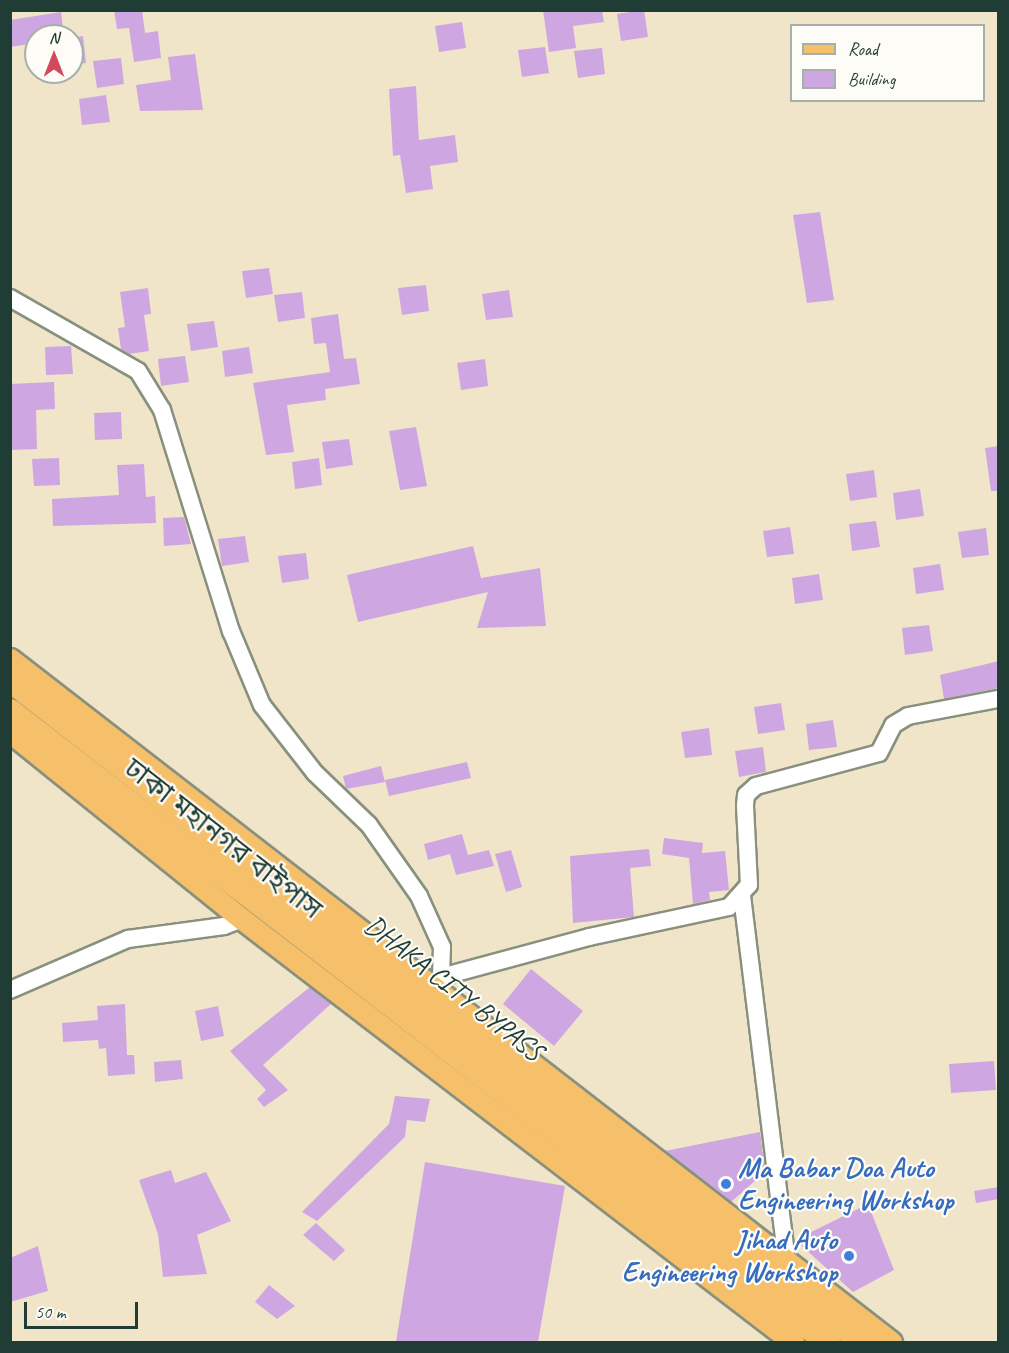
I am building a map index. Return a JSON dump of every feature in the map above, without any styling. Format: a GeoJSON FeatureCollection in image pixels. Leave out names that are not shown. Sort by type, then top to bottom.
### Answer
{"type":"FeatureCollection","features":[{"type":"Feature","properties":{"kind":"highway","name":"DHAKA CITY BYPASS"},"geometry":{"type":"LineString","coordinates":[[10,680],[862,1342]]}},
{"type":"Feature","properties":{"kind":"highway","name":"ঢাকা মহানগর বাইপাস"},"geometry":{"type":"LineString","coordinates":[[10,711],[828,1342]]}},
{"type":"Feature","properties":{"kind":"main road"},"geometry":{"type":"LineString","coordinates":[[10,659],[437,983],[787,1263],[891,1342]]}},
{"type":"Feature","properties":{"kind":"main road"},"geometry":{"type":"LineString","coordinates":[[10,732],[242,919],[793,1342]]}},
{"type":"Feature","properties":{"kind":"street"},"geometry":{"type":"LineString","coordinates":[[10,298],[138,371],[162,410],[231,631],[262,705],[315,773],[369,825],[419,896],[442,947],[437,983],[589,937],[729,907],[742,896],[748,885],[746,795],[756,786],[879,753],[893,725],[908,716],[999,699]]}},
{"type":"Feature","properties":{"kind":"street"},"geometry":{"type":"LineString","coordinates":[[742,896],[787,1263]]}},
{"type":"Feature","properties":{"kind":"street"},"geometry":{"type":"LineString","coordinates":[[10,990],[128,939],[224,927],[242,919]]}},
{"type":"Feature","properties":{"kind":"building"},"geometry":{"type":"Polygon","coordinates":[[[114,10],[142,10],[145,33],[158,31],[161,58],[134,62],[129,28],[117,29],[114,10]]]}},
{"type":"Feature","properties":{"kind":"building"},"geometry":{"type":"Polygon","coordinates":[[[543,10],[602,10],[604,22],[573,26],[576,48],[549,52],[543,10]]]}},
{"type":"Feature","properties":{"kind":"building"},"geometry":{"type":"Polygon","coordinates":[[[644,10],[648,37],[621,41],[617,14],[644,10]]]}},
{"type":"Feature","properties":{"kind":"building"},"geometry":{"type":"Polygon","coordinates":[[[61,12],[62,24],[24,24],[24,45],[10,47],[10,20],[61,12]]]}},
{"type":"Feature","properties":{"kind":"building"},"geometry":{"type":"Polygon","coordinates":[[[462,22],[466,48],[439,52],[435,26],[462,22]]]}},
{"type":"Feature","properties":{"kind":"building"},"geometry":{"type":"Polygon","coordinates":[[[545,47],[549,73],[522,77],[518,50],[545,47]]]}},
{"type":"Feature","properties":{"kind":"building"},"geometry":{"type":"Polygon","coordinates":[[[602,48],[605,74],[578,78],[574,51],[602,48]]]}},
{"type":"Feature","properties":{"kind":"building"},"geometry":{"type":"Polygon","coordinates":[[[195,54],[203,110],[140,111],[136,85],[171,80],[168,57],[195,54]]]}},
{"type":"Feature","properties":{"kind":"building"},"geometry":{"type":"Polygon","coordinates":[[[121,58],[124,84],[97,88],[93,61],[121,58]]]}},
{"type":"Feature","properties":{"kind":"building"},"geometry":{"type":"Polygon","coordinates":[[[416,86],[419,140],[455,135],[458,162],[430,166],[433,189],[406,193],[400,155],[393,156],[389,89],[416,86]]]}},
{"type":"Feature","properties":{"kind":"building"},"geometry":{"type":"Polygon","coordinates":[[[106,95],[110,122],[82,125],[79,99],[106,95]]]}},
{"type":"Feature","properties":{"kind":"building"},"geometry":{"type":"Polygon","coordinates":[[[820,212],[834,300],[807,303],[793,215],[820,212]]]}},
{"type":"Feature","properties":{"kind":"building"},"geometry":{"type":"Polygon","coordinates":[[[269,268],[273,294],[246,298],[242,271],[269,268]]]}},
{"type":"Feature","properties":{"kind":"building"},"geometry":{"type":"Polygon","coordinates":[[[426,285],[429,311],[402,315],[398,288],[426,285]]]}},
{"type":"Feature","properties":{"kind":"building"},"geometry":{"type":"Polygon","coordinates":[[[148,288],[151,314],[144,315],[149,351],[129,354],[121,349],[118,328],[125,327],[120,292],[148,288]]]}},
{"type":"Feature","properties":{"kind":"building"},"geometry":{"type":"Polygon","coordinates":[[[509,290],[513,317],[486,320],[482,294],[509,290]]]}},
{"type":"Feature","properties":{"kind":"building"},"geometry":{"type":"Polygon","coordinates":[[[302,292],[305,318],[278,322],[274,295],[302,292]]]}},
{"type":"Feature","properties":{"kind":"building"},"geometry":{"type":"Polygon","coordinates":[[[338,314],[344,359],[356,358],[360,384],[325,389],[326,400],[287,405],[294,452],[266,455],[253,383],[330,372],[326,343],[314,344],[311,318],[338,314]]]}},
{"type":"Feature","properties":{"kind":"building"},"geometry":{"type":"Polygon","coordinates":[[[214,321],[218,347],[191,351],[187,324],[214,321]]]}},
{"type":"Feature","properties":{"kind":"building"},"geometry":{"type":"Polygon","coordinates":[[[71,346],[73,374],[46,375],[45,347],[71,346]]]}},
{"type":"Feature","properties":{"kind":"building"},"geometry":{"type":"Polygon","coordinates":[[[249,347],[253,373],[225,377],[222,351],[249,347]]]}},
{"type":"Feature","properties":{"kind":"building"},"geometry":{"type":"Polygon","coordinates":[[[185,356],[189,382],[161,386],[158,359],[185,356]]]}},
{"type":"Feature","properties":{"kind":"building"},"geometry":{"type":"Polygon","coordinates":[[[485,359],[488,386],[461,390],[457,363],[485,359]]]}},
{"type":"Feature","properties":{"kind":"building"},"geometry":{"type":"Polygon","coordinates":[[[54,382],[55,409],[36,410],[37,449],[10,450],[10,384],[54,382]]]}},
{"type":"Feature","properties":{"kind":"building"},"geometry":{"type":"Polygon","coordinates":[[[121,412],[122,439],[95,440],[94,413],[121,412]]]}},
{"type":"Feature","properties":{"kind":"building"},"geometry":{"type":"Polygon","coordinates":[[[416,427],[427,486],[400,490],[389,431],[416,427]]]}},
{"type":"Feature","properties":{"kind":"building"},"geometry":{"type":"Polygon","coordinates":[[[349,439],[353,465],[326,469],[322,442],[349,439]]]}},
{"type":"Feature","properties":{"kind":"building"},"geometry":{"type":"Polygon","coordinates":[[[999,446],[999,491],[991,491],[985,448],[999,446]]]}},
{"type":"Feature","properties":{"kind":"building"},"geometry":{"type":"Polygon","coordinates":[[[59,458],[60,485],[34,486],[32,459],[59,458]]]}},
{"type":"Feature","properties":{"kind":"building"},"geometry":{"type":"Polygon","coordinates":[[[319,458],[322,485],[295,489],[292,462],[319,458]]]}},
{"type":"Feature","properties":{"kind":"building"},"geometry":{"type":"Polygon","coordinates":[[[144,464],[146,497],[155,496],[156,523],[53,526],[52,499],[119,495],[117,465],[144,464]]]}},
{"type":"Feature","properties":{"kind":"building"},"geometry":{"type":"Polygon","coordinates":[[[874,470],[877,497],[850,501],[846,474],[874,470]]]}},
{"type":"Feature","properties":{"kind":"building"},"geometry":{"type":"Polygon","coordinates":[[[920,489],[924,516],[896,520],[893,493],[920,489]]]}},
{"type":"Feature","properties":{"kind":"building"},"geometry":{"type":"Polygon","coordinates":[[[184,517],[191,544],[164,546],[163,518],[184,517]]]}},
{"type":"Feature","properties":{"kind":"building"},"geometry":{"type":"Polygon","coordinates":[[[876,521],[880,547],[852,551],[849,524],[876,521]]]}},
{"type":"Feature","properties":{"kind":"building"},"geometry":{"type":"Polygon","coordinates":[[[790,527],[794,554],[767,557],[763,531],[790,527]]]}},
{"type":"Feature","properties":{"kind":"building"},"geometry":{"type":"Polygon","coordinates":[[[986,528],[989,555],[962,558],[958,532],[986,528]]]}},
{"type":"Feature","properties":{"kind":"building"},"geometry":{"type":"Polygon","coordinates":[[[245,536],[249,562],[222,566],[218,539],[245,536]]]}},
{"type":"Feature","properties":{"kind":"building"},"geometry":{"type":"Polygon","coordinates":[[[473,546],[481,578],[540,568],[546,626],[477,628],[488,592],[358,622],[347,575],[473,546]]]}},
{"type":"Feature","properties":{"kind":"building"},"geometry":{"type":"Polygon","coordinates":[[[306,553],[309,579],[282,583],[278,556],[306,553]]]}},
{"type":"Feature","properties":{"kind":"building"},"geometry":{"type":"Polygon","coordinates":[[[940,564],[944,590],[916,594],[913,568],[940,564]]]}},
{"type":"Feature","properties":{"kind":"building"},"geometry":{"type":"Polygon","coordinates":[[[819,574],[823,600],[795,604],[792,578],[819,574]]]}},
{"type":"Feature","properties":{"kind":"building"},"geometry":{"type":"Polygon","coordinates":[[[929,625],[933,651],[905,655],[902,628],[929,625]]]}},
{"type":"Feature","properties":{"kind":"building"},"geometry":{"type":"Polygon","coordinates":[[[999,661],[999,688],[944,699],[940,675],[999,661]]]}},
{"type":"Feature","properties":{"kind":"building"},"geometry":{"type":"Polygon","coordinates":[[[781,703],[785,730],[758,734],[754,707],[781,703]]]}},
{"type":"Feature","properties":{"kind":"building"},"geometry":{"type":"Polygon","coordinates":[[[833,720],[837,747],[809,750],[806,724],[833,720]]]}},
{"type":"Feature","properties":{"kind":"building"},"geometry":{"type":"Polygon","coordinates":[[[709,728],[712,755],[685,758],[681,732],[709,728]]]}},
{"type":"Feature","properties":{"kind":"building"},"geometry":{"type":"Polygon","coordinates":[[[763,747],[766,772],[739,777],[735,751],[763,747]]]}},
{"type":"Feature","properties":{"kind":"building"},"geometry":{"type":"Polygon","coordinates":[[[467,762],[471,778],[389,796],[385,780],[467,762]]]}},
{"type":"Feature","properties":{"kind":"building"},"geometry":{"type":"Polygon","coordinates":[[[381,766],[385,782],[346,789],[343,776],[381,766]]]}},
{"type":"Feature","properties":{"kind":"building"},"geometry":{"type":"Polygon","coordinates":[[[462,834],[468,855],[489,850],[494,866],[456,875],[450,854],[428,860],[424,844],[462,834]]]}},
{"type":"Feature","properties":{"kind":"building"},"geometry":{"type":"Polygon","coordinates":[[[664,838],[703,843],[702,853],[725,851],[729,890],[709,892],[710,900],[693,904],[689,858],[662,854],[664,838]]]}},
{"type":"Feature","properties":{"kind":"building"},"geometry":{"type":"Polygon","coordinates":[[[649,849],[651,866],[630,868],[634,917],[573,923],[570,856],[649,849]]]}},
{"type":"Feature","properties":{"kind":"building"},"geometry":{"type":"Polygon","coordinates":[[[511,850],[522,887],[506,892],[495,854],[511,850]]]}},
{"type":"Feature","properties":{"kind":"building"},"geometry":{"type":"Polygon","coordinates":[[[531,969],[583,1011],[554,1046],[503,1004],[531,969]]]}},
{"type":"Feature","properties":{"kind":"building"},"geometry":{"type":"Polygon","coordinates":[[[310,987],[331,1004],[263,1065],[288,1090],[264,1107],[257,1099],[266,1090],[230,1051],[310,987]]]}},
{"type":"Feature","properties":{"kind":"building"},"geometry":{"type":"Polygon","coordinates":[[[125,1004],[127,1055],[134,1055],[135,1074],[108,1076],[106,1048],[99,1049],[98,1040],[63,1042],[62,1023],[98,1020],[97,1006],[125,1004]]]}},
{"type":"Feature","properties":{"kind":"building"},"geometry":{"type":"Polygon","coordinates":[[[218,1006],[224,1036],[201,1041],[195,1011],[218,1006]]]}},
{"type":"Feature","properties":{"kind":"building"},"geometry":{"type":"Polygon","coordinates":[[[181,1060],[183,1079],[155,1082],[154,1062],[181,1060]]]}},
{"type":"Feature","properties":{"kind":"building"},"geometry":{"type":"Polygon","coordinates":[[[994,1061],[996,1090],[951,1093],[949,1064],[994,1061]]]}},
{"type":"Feature","properties":{"kind":"building"},"geometry":{"type":"Polygon","coordinates":[[[395,1096],[430,1099],[425,1122],[407,1120],[405,1137],[317,1221],[302,1212],[389,1124],[395,1096]]]}},
{"type":"Feature","properties":{"kind":"building","name":"Ma Babar Doa Auto Engineering Workshop"},"geometry":{"type":"Polygon","coordinates":[[[760,1132],[765,1172],[731,1202],[665,1151],[760,1132]]]}},
{"type":"Feature","properties":{"kind":"building"},"geometry":{"type":"Polygon","coordinates":[[[425,1162],[565,1186],[538,1342],[396,1342],[425,1162]]]}},
{"type":"Feature","properties":{"kind":"building"},"geometry":{"type":"Polygon","coordinates":[[[171,1170],[175,1183],[206,1172],[231,1221],[197,1235],[207,1274],[163,1277],[158,1234],[139,1180],[171,1170]]]}},
{"type":"Feature","properties":{"kind":"building"},"geometry":{"type":"Polygon","coordinates":[[[999,1187],[999,1199],[976,1203],[974,1191],[999,1187]]]}},
{"type":"Feature","properties":{"kind":"building","name":"Jihad Auto Engineering Workshop"},"geometry":{"type":"Polygon","coordinates":[[[868,1204],[894,1270],[853,1292],[795,1240],[868,1204]]]}},
{"type":"Feature","properties":{"kind":"building"},"geometry":{"type":"Polygon","coordinates":[[[316,1223],[345,1250],[334,1261],[303,1235],[316,1223]]]}},
{"type":"Feature","properties":{"kind":"building"},"geometry":{"type":"Polygon","coordinates":[[[38,1246],[48,1291],[10,1302],[10,1258],[38,1246]]]}},
{"type":"Feature","properties":{"kind":"building"},"geometry":{"type":"Polygon","coordinates":[[[269,1285],[295,1306],[277,1319],[255,1302],[269,1285]]]}},
{"type":"Feature","properties":{"kind":"place","name":"Ma Babar Doa Auto Engineering Workshop"},"geometry":{"type":"Point","coordinates":[726,1184]}},
{"type":"Feature","properties":{"kind":"place","name":"Jihad Auto Engineering Workshop"},"geometry":{"type":"Point","coordinates":[849,1256]}}]}
